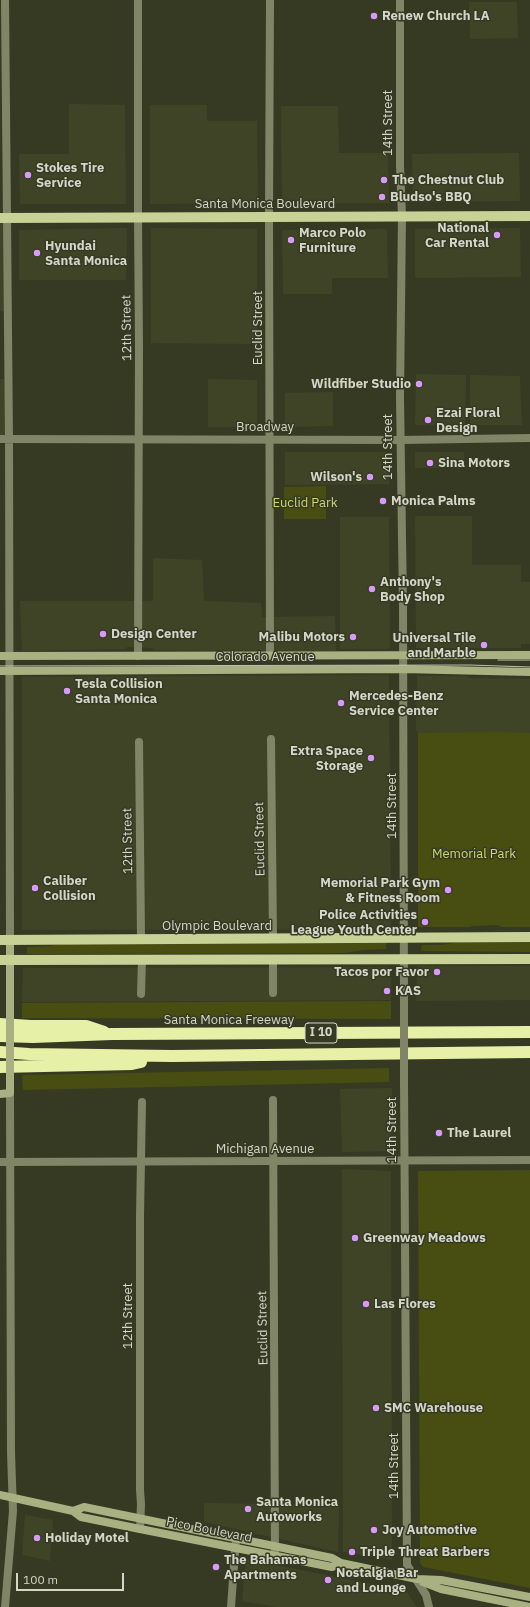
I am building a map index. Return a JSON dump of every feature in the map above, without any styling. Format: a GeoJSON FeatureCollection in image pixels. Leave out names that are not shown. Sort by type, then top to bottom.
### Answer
{"type":"FeatureCollection","features":[{"type":"Feature","properties":{"kind":"highway"},"geometry":{"type":"LineString","coordinates":[[0,1024],[31,1026],[86,1026],[112,1034]]}},
{"type":"Feature","properties":{"kind":"highway","name":"Santa Monica Freeway"},"geometry":{"type":"LineString","coordinates":[[0,1036],[33,1037],[112,1034],[530,1032]]}},
{"type":"Feature","properties":{"kind":"highway","name":"I 10"},"geometry":{"type":"LineString","coordinates":[[0,1052],[30,1054],[172,1056],[530,1052]]}},
{"type":"Feature","properties":{"kind":"highway"},"geometry":{"type":"LineString","coordinates":[[0,1067],[132,1064],[172,1056]]}},
{"type":"Feature","properties":{"kind":"main road","name":"Santa Monica Boulevard"},"geometry":{"type":"LineString","coordinates":[[3,218],[530,216]]}},
{"type":"Feature","properties":{"kind":"main road","name":"Colorado Avenue"},"geometry":{"type":"LineString","coordinates":[[0,656],[530,655]]}},
{"type":"Feature","properties":{"kind":"main road","name":"Colorado Avenue"},"geometry":{"type":"LineString","coordinates":[[0,671],[403,669],[530,672]]}},
{"type":"Feature","properties":{"kind":"main road","name":"Olympic Boulevard"},"geometry":{"type":"LineString","coordinates":[[0,940],[404,939],[530,937]]}},
{"type":"Feature","properties":{"kind":"main road"},"geometry":{"type":"LineString","coordinates":[[0,1094],[10,1094],[10,940]]}},
{"type":"Feature","properties":{"kind":"main road"},"geometry":{"type":"LineString","coordinates":[[0,960],[530,959]]}},
{"type":"Feature","properties":{"kind":"main road","name":"Pico Boulevard"},"geometry":{"type":"LineString","coordinates":[[0,1495],[73,1511],[81,1517],[140,1529],[235,1547],[332,1558],[341,1563],[416,1579],[441,1580],[528,1596]]}},
{"type":"Feature","properties":{"kind":"main road","name":"Pico Boulevard"},"geometry":{"type":"LineString","coordinates":[[73,1511],[84,1507],[236,1538],[276,1551]]}},
{"type":"Feature","properties":{"kind":"main road","name":"Pico Boulevard"},"geometry":{"type":"LineString","coordinates":[[416,1579],[441,1590],[527,1606]]}},
{"type":"Feature","properties":{"kind":"main road"},"geometry":{"type":"LineString","coordinates":[[527,1606],[528,1596]]}},
{"type":"Feature","properties":{"kind":"street"},"geometry":{"type":"LineString","coordinates":[[5,0],[3,218],[9,439],[10,940]]}},
{"type":"Feature","properties":{"kind":"street","name":"12th Street"},"geometry":{"type":"LineString","coordinates":[[138,0],[138,656]]}},
{"type":"Feature","properties":{"kind":"street","name":"Euclid Street"},"geometry":{"type":"LineString","coordinates":[[270,0],[270,656]]}},
{"type":"Feature","properties":{"kind":"street","name":"14th Street"},"geometry":{"type":"LineString","coordinates":[[400,0],[400,166],[402,216],[400,397],[403,656],[406,1542],[407,1565],[426,1594],[429,1607]]}},
{"type":"Feature","properties":{"kind":"street","name":"Broadway"},"geometry":{"type":"LineString","coordinates":[[0,440],[401,440],[530,438]]}},
{"type":"Feature","properties":{"kind":"street","name":"Euclid Street"},"geometry":{"type":"LineString","coordinates":[[271,739],[273,939]]}},
{"type":"Feature","properties":{"kind":"street","name":"12th Street"},"geometry":{"type":"LineString","coordinates":[[139,742],[141,939]]}},
{"type":"Feature","properties":{"kind":"street"},"geometry":{"type":"LineString","coordinates":[[272,993],[273,959]]}},
{"type":"Feature","properties":{"kind":"street"},"geometry":{"type":"LineString","coordinates":[[141,994],[142,960]]}},
{"type":"Feature","properties":{"kind":"street"},"geometry":{"type":"LineString","coordinates":[[4,1605],[13,1497],[10,1452],[10,1094]]}},
{"type":"Feature","properties":{"kind":"street","name":"Euclid Street"},"geometry":{"type":"LineString","coordinates":[[273,1100],[276,1551]]}},
{"type":"Feature","properties":{"kind":"street","name":"12th Street"},"geometry":{"type":"LineString","coordinates":[[140,1529],[142,1102]]}},
{"type":"Feature","properties":{"kind":"street","name":"Michigan Avenue"},"geometry":{"type":"LineString","coordinates":[[0,1162],[530,1160]]}},
{"type":"Feature","properties":{"kind":"street"},"geometry":{"type":"LineString","coordinates":[[231,1607],[236,1538]]}},
{"type":"Feature","properties":{"kind":"shaded area"},"geometry":{"type":"Polygon","coordinates":[[[469,2],[517,2],[518,38],[470,39],[469,2]]]}},
{"type":"Feature","properties":{"kind":"shaded area"},"geometry":{"type":"Polygon","coordinates":[[[69,104],[125,105],[126,204],[20,204],[19,154],[69,154],[69,104]]]}},
{"type":"Feature","properties":{"kind":"shaded area"},"geometry":{"type":"Polygon","coordinates":[[[150,105],[207,105],[207,121],[257,121],[258,203],[150,204],[150,105]]]}},
{"type":"Feature","properties":{"kind":"shaded area"},"geometry":{"type":"Polygon","coordinates":[[[281,106],[338,106],[339,153],[388,153],[389,203],[282,203],[281,106]]]}},
{"type":"Feature","properties":{"kind":"shaded area"},"geometry":{"type":"Polygon","coordinates":[[[519,153],[520,201],[413,202],[412,154],[519,153]]]}},
{"type":"Feature","properties":{"kind":"shaded area"},"geometry":{"type":"Polygon","coordinates":[[[0,218],[7,218],[7,312],[0,311],[0,218]]]}},
{"type":"Feature","properties":{"kind":"shaded area"},"geometry":{"type":"Polygon","coordinates":[[[127,228],[126,280],[19,280],[19,230],[127,228]]]}},
{"type":"Feature","properties":{"kind":"shaded area"},"geometry":{"type":"Polygon","coordinates":[[[151,228],[257,229],[257,344],[151,343],[151,228]]]}},
{"type":"Feature","properties":{"kind":"shaded area"},"geometry":{"type":"Polygon","coordinates":[[[520,228],[521,277],[415,278],[415,229],[520,228]]]}},
{"type":"Feature","properties":{"kind":"shaded area"},"geometry":{"type":"Polygon","coordinates":[[[387,229],[388,278],[332,278],[332,294],[283,294],[282,230],[387,229]]]}},
{"type":"Feature","properties":{"kind":"shaded area"},"geometry":{"type":"Polygon","coordinates":[[[416,374],[466,375],[465,426],[415,425],[416,374]]]}},
{"type":"Feature","properties":{"kind":"shaded area"},"geometry":{"type":"Polygon","coordinates":[[[470,375],[520,376],[522,425],[470,425],[470,375]]]}},
{"type":"Feature","properties":{"kind":"shaded area"},"geometry":{"type":"Polygon","coordinates":[[[0,379],[8,379],[9,439],[0,439],[0,379]]]}},
{"type":"Feature","properties":{"kind":"shaded area"},"geometry":{"type":"Polygon","coordinates":[[[208,379],[257,380],[257,427],[208,427],[208,379]]]}},
{"type":"Feature","properties":{"kind":"shaded area"},"geometry":{"type":"Polygon","coordinates":[[[333,392],[333,426],[285,427],[285,393],[333,392]]]}},
{"type":"Feature","properties":{"kind":"shaded area"},"geometry":{"type":"Polygon","coordinates":[[[285,452],[387,452],[389,484],[285,485],[285,452]]]}},
{"type":"Feature","properties":{"kind":"shaded area"},"geometry":{"type":"Polygon","coordinates":[[[415,452],[464,452],[465,468],[415,468],[415,452]]]}},
{"type":"Feature","properties":{"kind":"shaded area"},"geometry":{"type":"Polygon","coordinates":[[[415,516],[472,516],[472,565],[521,565],[521,582],[530,582],[530,644],[521,644],[521,648],[416,648],[415,516]]]}},
{"type":"Feature","properties":{"kind":"shaded area"},"geometry":{"type":"Polygon","coordinates":[[[340,517],[389,517],[390,647],[388,649],[340,649],[340,517]]]}},
{"type":"Feature","properties":{"kind":"shaded area"},"geometry":{"type":"Polygon","coordinates":[[[153,558],[202,560],[204,601],[261,603],[262,617],[335,616],[336,651],[153,650],[153,648],[127,647],[126,649],[22,651],[20,601],[153,601],[153,558]]]}},
{"type":"Feature","properties":{"kind":"shaded area"},"geometry":{"type":"Polygon","coordinates":[[[389,675],[391,929],[22,930],[22,677],[389,675]]]}},
{"type":"Feature","properties":{"kind":"shaded area"},"geometry":{"type":"Polygon","coordinates":[[[417,676],[466,676],[470,678],[530,679],[530,733],[418,733],[416,730],[417,676]]]}},
{"type":"Feature","properties":{"kind":"shaded area"},"geometry":{"type":"Polygon","coordinates":[[[417,966],[530,966],[530,1000],[416,1001],[417,966]]]}},
{"type":"Feature","properties":{"kind":"shaded area"},"geometry":{"type":"Polygon","coordinates":[[[391,967],[391,1000],[22,1002],[23,968],[391,967]]]}},
{"type":"Feature","properties":{"kind":"shaded area"},"geometry":{"type":"Polygon","coordinates":[[[392,1088],[391,1151],[342,1152],[340,1089],[392,1088]]]}},
{"type":"Feature","properties":{"kind":"shaded area"},"geometry":{"type":"Polygon","coordinates":[[[342,1169],[391,1171],[392,1560],[343,1552],[342,1169]]]}},
{"type":"Feature","properties":{"kind":"shaded area"},"geometry":{"type":"Polygon","coordinates":[[[204,1503],[339,1505],[338,1552],[204,1522],[204,1503]]]}},
{"type":"Feature","properties":{"kind":"shaded area","name":"Holiday Motel"},"geometry":{"type":"Polygon","coordinates":[[[25,1515],[53,1520],[50,1561],[22,1555],[25,1515]]]}},
{"type":"Feature","properties":{"kind":"shaded area"},"geometry":{"type":"Polygon","coordinates":[[[246,1559],[406,1591],[417,1607],[276,1607],[242,1601],[246,1559]]]}},
{"type":"Feature","properties":{"kind":"green space","name":"Euclid Park"},"geometry":{"type":"Polygon","coordinates":[[[326,486],[326,519],[284,519],[284,487],[326,486]]]}},
{"type":"Feature","properties":{"kind":"green space","name":"Memorial Park"},"geometry":{"type":"Polygon","coordinates":[[[418,733],[530,733],[530,927],[501,927],[498,925],[469,927],[418,927],[418,733]]]}},
{"type":"Feature","properties":{"kind":"green space"},"geometry":{"type":"Polygon","coordinates":[[[530,941],[530,952],[421,951],[422,945],[441,945],[460,942],[530,941]]]}},
{"type":"Feature","properties":{"kind":"green space"},"geometry":{"type":"Polygon","coordinates":[[[385,942],[386,949],[343,953],[27,953],[27,947],[51,946],[68,943],[385,942]]]}},
{"type":"Feature","properties":{"kind":"green space"},"geometry":{"type":"Polygon","coordinates":[[[391,1001],[391,1019],[22,1018],[22,1003],[391,1001]]]}},
{"type":"Feature","properties":{"kind":"green space"},"geometry":{"type":"Polygon","coordinates":[[[389,1068],[389,1082],[23,1090],[22,1075],[389,1068]]]}},
{"type":"Feature","properties":{"kind":"green space"},"geometry":{"type":"Polygon","coordinates":[[[530,1170],[530,1588],[423,1567],[420,1563],[418,1171],[530,1170]]]}},
{"type":"Feature","properties":{"kind":"tram line"},"geometry":{"type":"LineString","coordinates":[[498,660],[530,660]]}},
{"type":"Feature","properties":{"kind":"tram line"},"geometry":{"type":"LineString","coordinates":[[0,666],[469,665],[530,667]]}},
{"type":"Feature","properties":{"kind":"place","name":"Renew Church LA"},"geometry":{"type":"Point","coordinates":[374,16]}},
{"type":"Feature","properties":{"kind":"place","name":"Stokes Tire Service"},"geometry":{"type":"Point","coordinates":[28,175]}},
{"type":"Feature","properties":{"kind":"place","name":"The Chestnut Club"},"geometry":{"type":"Point","coordinates":[384,180]}},
{"type":"Feature","properties":{"kind":"place","name":"Bludso's BBQ"},"geometry":{"type":"Point","coordinates":[382,197]}},
{"type":"Feature","properties":{"kind":"place","name":"National Car Rental"},"geometry":{"type":"Point","coordinates":[497,235]}},
{"type":"Feature","properties":{"kind":"place","name":"Marco Polo Furniture"},"geometry":{"type":"Point","coordinates":[291,240]}},
{"type":"Feature","properties":{"kind":"place","name":"Hyundai Santa Monica"},"geometry":{"type":"Point","coordinates":[37,253]}},
{"type":"Feature","properties":{"kind":"place","name":"Wildfiber Studio"},"geometry":{"type":"Point","coordinates":[419,384]}},
{"type":"Feature","properties":{"kind":"place","name":"Ezai Floral Design"},"geometry":{"type":"Point","coordinates":[428,420]}},
{"type":"Feature","properties":{"kind":"place","name":"Sina Motors"},"geometry":{"type":"Point","coordinates":[430,463]}},
{"type":"Feature","properties":{"kind":"place","name":"Wilson's"},"geometry":{"type":"Point","coordinates":[370,477]}},
{"type":"Feature","properties":{"kind":"place","name":"Monica Palms"},"geometry":{"type":"Point","coordinates":[383,501]}},
{"type":"Feature","properties":{"kind":"place","name":"Anthony's Body Shop"},"geometry":{"type":"Point","coordinates":[372,589]}},
{"type":"Feature","properties":{"kind":"place","name":"Design Center"},"geometry":{"type":"Point","coordinates":[103,634]}},
{"type":"Feature","properties":{"kind":"place","name":"Malibu Motors"},"geometry":{"type":"Point","coordinates":[353,637]}},
{"type":"Feature","properties":{"kind":"place","name":"Universal Tile and Marble"},"geometry":{"type":"Point","coordinates":[484,645]}},
{"type":"Feature","properties":{"kind":"place","name":"Tesla Collision Santa Monica"},"geometry":{"type":"Point","coordinates":[67,691]}},
{"type":"Feature","properties":{"kind":"place","name":"Mercedes-Benz Service Center"},"geometry":{"type":"Point","coordinates":[341,703]}},
{"type":"Feature","properties":{"kind":"place","name":"Extra Space Storage"},"geometry":{"type":"Point","coordinates":[371,758]}},
{"type":"Feature","properties":{"kind":"place","name":"Caliber Collision"},"geometry":{"type":"Point","coordinates":[35,888]}},
{"type":"Feature","properties":{"kind":"place","name":"Memorial Park Gym & Fitness Room"},"geometry":{"type":"Point","coordinates":[448,890]}},
{"type":"Feature","properties":{"kind":"place","name":"Police Activities League Youth Center"},"geometry":{"type":"Point","coordinates":[425,922]}},
{"type":"Feature","properties":{"kind":"place","name":"Tacos por Favor"},"geometry":{"type":"Point","coordinates":[437,972]}},
{"type":"Feature","properties":{"kind":"place","name":"KAS"},"geometry":{"type":"Point","coordinates":[387,991]}},
{"type":"Feature","properties":{"kind":"place","name":"The Laurel"},"geometry":{"type":"Point","coordinates":[439,1133]}},
{"type":"Feature","properties":{"kind":"place","name":"Greenway Meadows"},"geometry":{"type":"Point","coordinates":[355,1238]}},
{"type":"Feature","properties":{"kind":"place","name":"Las Flores"},"geometry":{"type":"Point","coordinates":[366,1304]}},
{"type":"Feature","properties":{"kind":"place","name":"SMC Warehouse"},"geometry":{"type":"Point","coordinates":[376,1408]}},
{"type":"Feature","properties":{"kind":"place","name":"Santa Monica Autoworks"},"geometry":{"type":"Point","coordinates":[248,1509]}},
{"type":"Feature","properties":{"kind":"place","name":"Joy Automotive"},"geometry":{"type":"Point","coordinates":[374,1530]}},
{"type":"Feature","properties":{"kind":"place","name":"Holiday Motel"},"geometry":{"type":"Point","coordinates":[37,1538]}},
{"type":"Feature","properties":{"kind":"place","name":"Triple Threat Barbers"},"geometry":{"type":"Point","coordinates":[352,1552]}},
{"type":"Feature","properties":{"kind":"place","name":"The Bahamas Apartments"},"geometry":{"type":"Point","coordinates":[216,1567]}},
{"type":"Feature","properties":{"kind":"place","name":"Nostalgia Bar and Lounge"},"geometry":{"type":"Point","coordinates":[328,1580]}}]}
